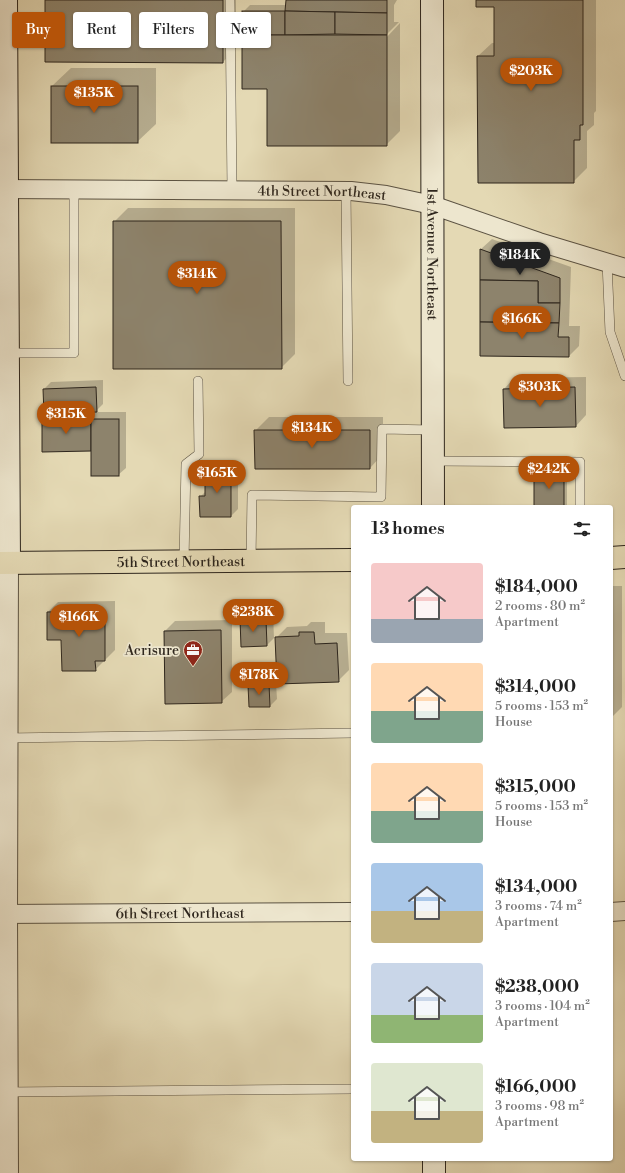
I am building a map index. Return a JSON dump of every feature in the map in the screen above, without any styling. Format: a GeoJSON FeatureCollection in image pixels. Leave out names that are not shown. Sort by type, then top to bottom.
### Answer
{"type":"FeatureCollection","features":[{"type":"Feature","properties":{"kind":"main road"},"geometry":{"type":"LineString","coordinates":[[613,558],[625,557]]}},
{"type":"Feature","properties":{"kind":"main road","name":"5th Street Northeast"},"geometry":{"type":"LineString","coordinates":[[4,563],[351,560]]}},
{"type":"Feature","properties":{"kind":"street"},"geometry":{"type":"LineString","coordinates":[[6,0],[3,189],[8,353],[4,381],[4,1092],[10,1173]]}},
{"type":"Feature","properties":{"kind":"street","name":"1st Avenue Northeast"},"geometry":{"type":"LineString","coordinates":[[432,0],[433,505]]}},
{"type":"Feature","properties":{"kind":"street","name":"4th Street Northeast"},"geometry":{"type":"LineString","coordinates":[[3,189],[346,191],[386,195],[432,205],[540,242],[625,268]]}},
{"type":"Feature","properties":{"kind":"street"},"geometry":{"type":"LineString","coordinates":[[613,912],[625,911]]}},
{"type":"Feature","properties":{"kind":"street","name":"6th Street Northeast"},"geometry":{"type":"LineString","coordinates":[[4,914],[351,912]]}},
{"type":"Feature","properties":{"kind":"street"},"geometry":{"type":"LineString","coordinates":[[434,1161],[434,1173]]}},
{"type":"Feature","properties":{"kind":"lane"},"geometry":{"type":"LineString","coordinates":[[230,0],[232,190]]}},
{"type":"Feature","properties":{"kind":"lane"},"geometry":{"type":"LineString","coordinates":[[8,353],[74,353],[74,190]]}},
{"type":"Feature","properties":{"kind":"lane"},"geometry":{"type":"LineString","coordinates":[[346,191],[348,381]]}},
{"type":"Feature","properties":{"kind":"lane"},"geometry":{"type":"LineString","coordinates":[[607,262],[610,332],[625,376]]}},
{"type":"Feature","properties":{"kind":"lane"},"geometry":{"type":"LineString","coordinates":[[184,561],[186,464],[199,454],[198,381]]}},
{"type":"Feature","properties":{"kind":"lane"},"geometry":{"type":"LineString","coordinates":[[251,561],[252,495],[381,497],[382,430],[433,430]]}},
{"type":"Feature","properties":{"kind":"lane"},"geometry":{"type":"LineString","coordinates":[[433,461],[580,462],[580,505]]}},
{"type":"Feature","properties":{"kind":"lane"},"geometry":{"type":"LineString","coordinates":[[4,738],[351,734]]}},
{"type":"Feature","properties":{"kind":"lane"},"geometry":{"type":"LineString","coordinates":[[4,1092],[351,1089]]}},
{"type":"Feature","properties":{"kind":"building"},"geometry":{"type":"Polygon","coordinates":[[[45,0],[223,0],[223,12],[216,12],[216,48],[223,48],[223,63],[45,62],[45,48],[65,48],[65,12],[45,12],[45,0]]]}},
{"type":"Feature","properties":{"kind":"building"},"geometry":{"type":"Polygon","coordinates":[[[286,0],[387,0],[387,13],[285,11],[286,0]]]}},
{"type":"Feature","properties":{"kind":"building"},"geometry":{"type":"Polygon","coordinates":[[[476,0],[583,0],[583,125],[580,125],[580,140],[574,140],[574,183],[478,183],[477,56],[494,56],[494,7],[476,7],[476,0]]]}},
{"type":"Feature","properties":{"kind":"building"},"geometry":{"type":"Polygon","coordinates":[[[285,11],[285,35],[271,35],[271,12],[242,12],[285,11]]]}},
{"type":"Feature","properties":{"kind":"building"},"geometry":{"type":"Polygon","coordinates":[[[285,11],[335,12],[335,34],[285,35],[285,11]]]}},
{"type":"Feature","properties":{"kind":"building"},"geometry":{"type":"Polygon","coordinates":[[[335,12],[387,13],[387,35],[335,34],[335,12]]]}},
{"type":"Feature","properties":{"kind":"building"},"geometry":{"type":"Polygon","coordinates":[[[271,35],[387,35],[387,146],[267,146],[267,89],[242,89],[242,48],[271,48],[271,35]]]}},
{"type":"Feature","properties":{"kind":"building"},"geometry":{"type":"Polygon","coordinates":[[[51,86],[138,86],[138,143],[51,143],[51,86]]]}},
{"type":"Feature","properties":{"kind":"building"},"geometry":{"type":"Polygon","coordinates":[[[113,221],[281,221],[282,369],[113,369],[113,221]]]}},
{"type":"Feature","properties":{"kind":"building"},"geometry":{"type":"Polygon","coordinates":[[[480,249],[560,278],[560,303],[538,303],[538,281],[480,280],[480,249]]]}},
{"type":"Feature","properties":{"kind":"building"},"geometry":{"type":"Polygon","coordinates":[[[480,280],[538,281],[538,303],[560,303],[559,323],[480,322],[480,280]]]}},
{"type":"Feature","properties":{"kind":"building"},"geometry":{"type":"Polygon","coordinates":[[[480,322],[559,323],[558,337],[569,337],[569,357],[480,356],[480,322]]]}},
{"type":"Feature","properties":{"kind":"building"},"geometry":{"type":"Polygon","coordinates":[[[96,387],[97,412],[44,414],[43,389],[96,387]]]}},
{"type":"Feature","properties":{"kind":"building"},"geometry":{"type":"Polygon","coordinates":[[[575,387],[576,427],[504,428],[503,389],[575,387]]]}},
{"type":"Feature","properties":{"kind":"building"},"geometry":{"type":"Polygon","coordinates":[[[42,419],[91,419],[91,451],[42,452],[42,419]]]}},
{"type":"Feature","properties":{"kind":"building"},"geometry":{"type":"Polygon","coordinates":[[[91,419],[119,419],[119,476],[91,476],[91,419]]]}},
{"type":"Feature","properties":{"kind":"building"},"geometry":{"type":"Polygon","coordinates":[[[254,430],[370,430],[370,469],[255,469],[254,430]]]}},
{"type":"Feature","properties":{"kind":"building"},"geometry":{"type":"Polygon","coordinates":[[[205,468],[231,468],[231,517],[200,517],[199,496],[205,496],[205,468]]]}},
{"type":"Feature","properties":{"kind":"building"},"geometry":{"type":"Polygon","coordinates":[[[534,472],[564,472],[564,505],[534,505],[534,472]]]}},
{"type":"Feature","properties":{"kind":"building"},"geometry":{"type":"Polygon","coordinates":[[[105,611],[105,661],[95,661],[96,671],[62,671],[61,640],[47,640],[47,612],[105,611]]]}},
{"type":"Feature","properties":{"kind":"building"},"geometry":{"type":"Polygon","coordinates":[[[256,618],[256,621],[266,620],[267,646],[241,647],[240,619],[256,618]]]}},
{"type":"Feature","properties":{"kind":"building","name":"Acrisure"},"geometry":{"type":"Polygon","coordinates":[[[221,630],[222,703],[165,704],[164,631],[221,630]]]}},
{"type":"Feature","properties":{"kind":"building"},"geometry":{"type":"Polygon","coordinates":[[[299,632],[314,632],[315,644],[337,643],[339,682],[277,684],[275,637],[299,636],[299,632]]]}},
{"type":"Feature","properties":{"kind":"building"},"geometry":{"type":"Polygon","coordinates":[[[269,684],[270,707],[249,707],[248,685],[269,684]]]}},
{"type":"Feature","properties":{"kind":"place","name":"Acrisure"},"geometry":{"type":"Point","coordinates":[193,667]}}]}
